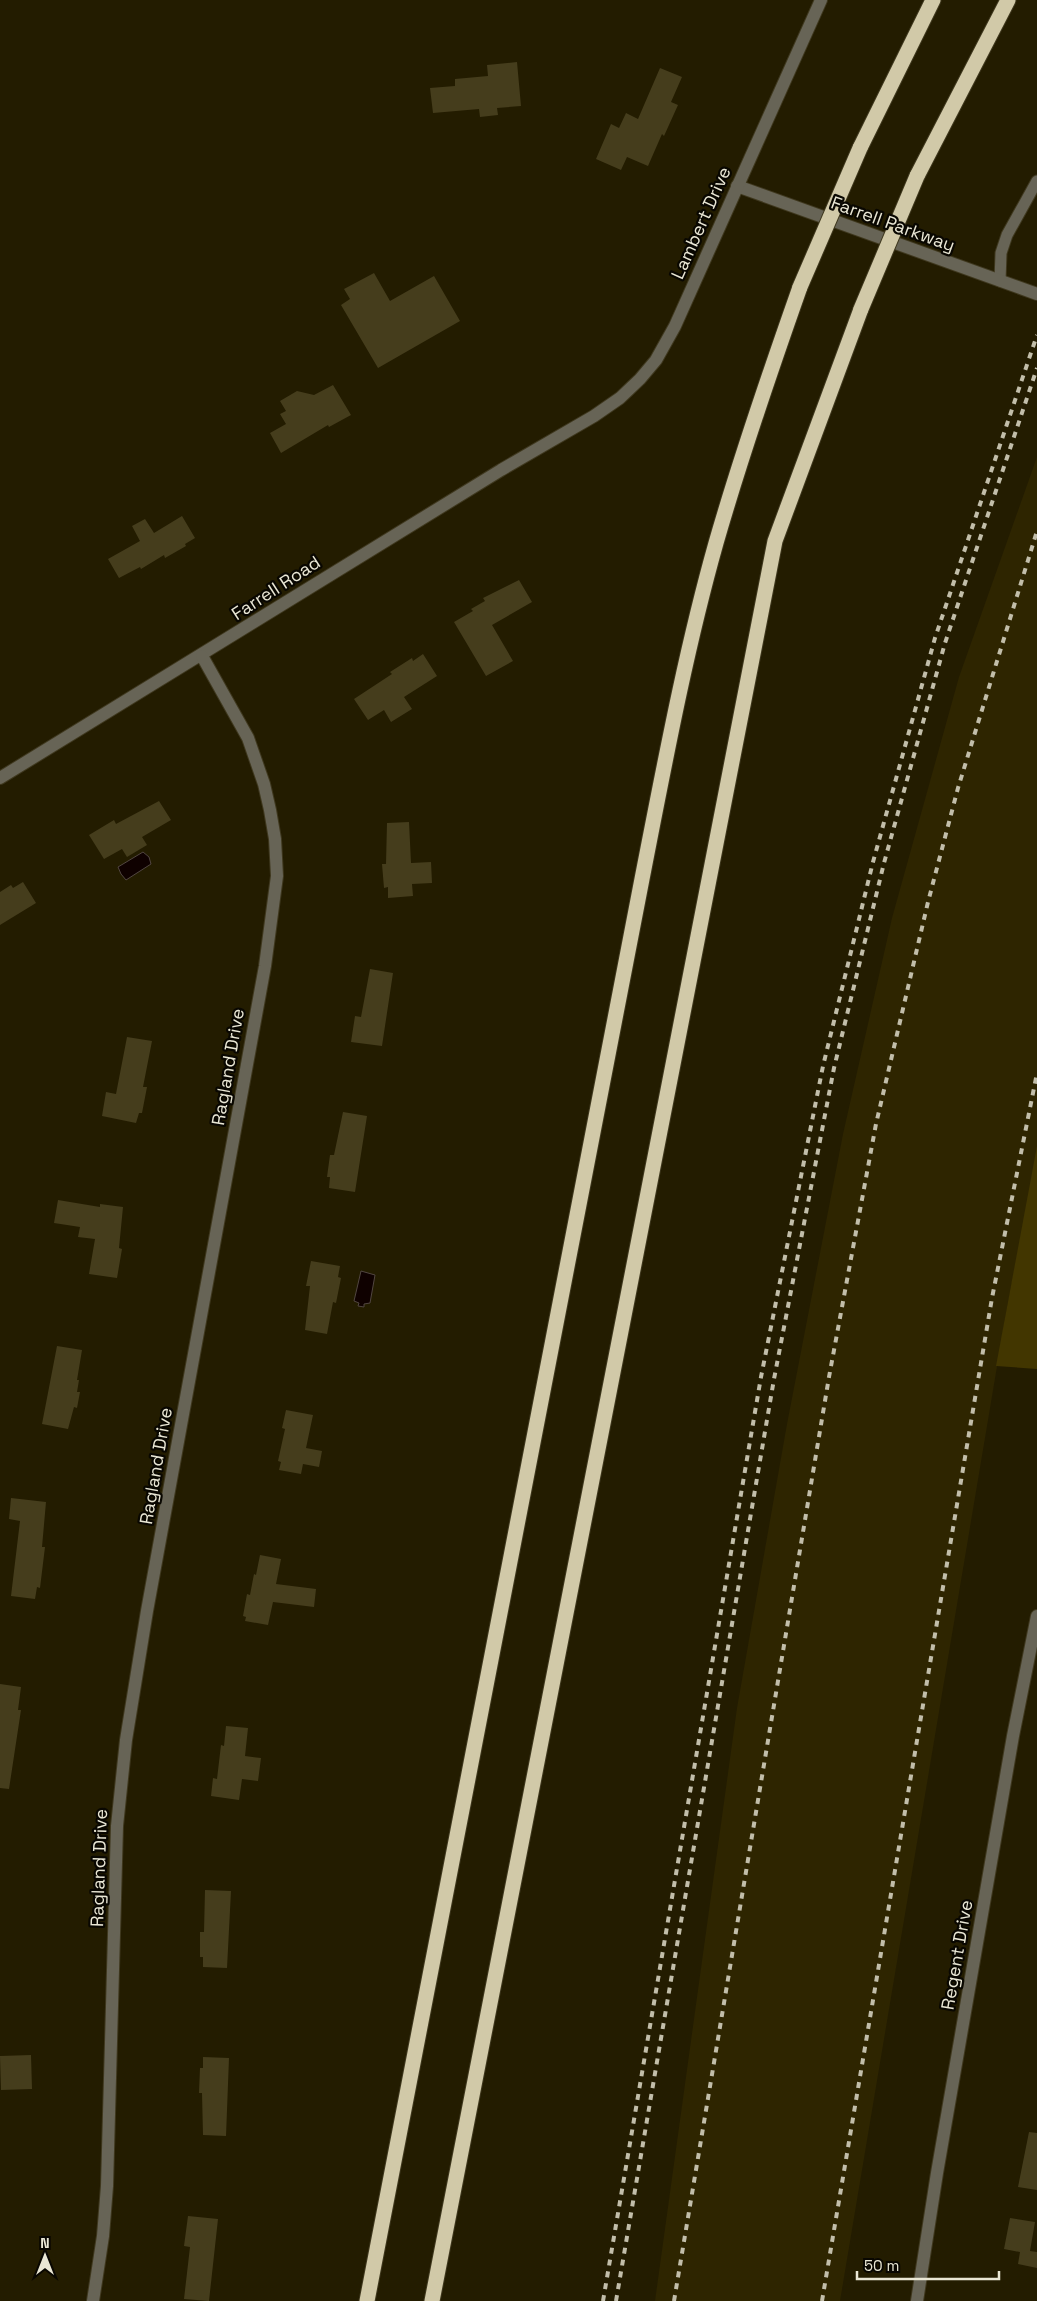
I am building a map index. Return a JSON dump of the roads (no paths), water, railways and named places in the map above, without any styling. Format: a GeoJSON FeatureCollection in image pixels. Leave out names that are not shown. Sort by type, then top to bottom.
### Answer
{"type":"FeatureCollection","features":[{"type":"Feature","properties":{"kind":"highway"},"geometry":{"type":"LineString","coordinates":[[367,2301],[681,687],[698,610],[735,478],[800,287],[860,148],[933,0]]}},
{"type":"Feature","properties":{"kind":"highway"},"geometry":{"type":"LineString","coordinates":[[432,2301],[775,541],[861,309],[918,176],[1008,0]]}},
{"type":"Feature","properties":{"kind":"street","name":"Lambert Drive"},"geometry":{"type":"LineString","coordinates":[[572,429],[620,398],[656,360],[675,326],[821,0]]}},
{"type":"Feature","properties":{"kind":"street","name":"Farrell Parkway"},"geometry":{"type":"LineString","coordinates":[[737,186],[1037,294]]}},
{"type":"Feature","properties":{"kind":"street","name":"Farrell Road"},"geometry":{"type":"LineString","coordinates":[[0,778],[202,656],[424,517],[572,429]]}},
{"type":"Feature","properties":{"kind":"street","name":"Ragland Drive"},"geometry":{"type":"LineString","coordinates":[[93,2301],[103,2236],[107,2186],[116,1862],[121,1777],[147,1611],[265,966],[276,895],[275,839],[264,784],[240,720],[202,656]]}},
{"type":"Feature","properties":{"kind":"street","name":"Regent Drive"},"geometry":{"type":"LineString","coordinates":[[917,2301],[937,2173],[1012,1746],[1037,1616]]}},
{"type":"Feature","properties":{"kind":"lane"},"geometry":{"type":"LineString","coordinates":[[1000,281],[1001,253],[1007,235],[1037,181]]}},
{"type":"Feature","properties":{"kind":"railway"},"geometry":{"type":"LineString","coordinates":[[603,2301],[761,1377],[823,1066],[873,862],[935,638],[1037,335]]}},
{"type":"Feature","properties":{"kind":"railway"},"geometry":{"type":"LineString","coordinates":[[616,2301],[774,1379],[834,1068],[884,863],[945,643],[1037,368]]}},
{"type":"Feature","properties":{"kind":"railway"},"geometry":{"type":"LineString","coordinates":[[674,2301],[829,1377],[876,1124],[928,902],[958,788],[1037,531]]}},
{"type":"Feature","properties":{"kind":"railway"},"geometry":{"type":"LineString","coordinates":[[822,2301],[992,1298],[1037,1073]]}}]}
